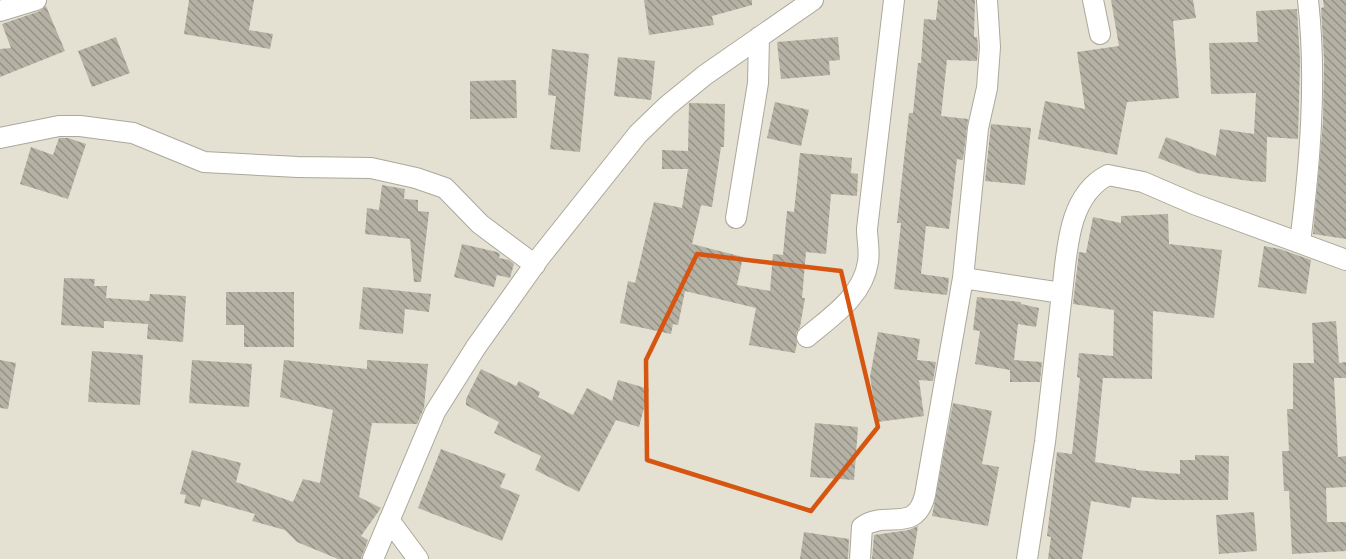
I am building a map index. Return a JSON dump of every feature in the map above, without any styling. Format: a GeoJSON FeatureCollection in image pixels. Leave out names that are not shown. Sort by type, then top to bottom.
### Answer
{"type":"FeatureCollection","features":[{"type":"Feature","properties":{"kind":"street"},"geometry":{"type":"LineString","coordinates":[[0,11],[36,0]]}},
{"type":"Feature","properties":{"kind":"street"},"geometry":{"type":"LineString","coordinates":[[373,559],[435,412],[476,347],[535,265],[638,134],[667,106],[705,75],[813,0]]}},
{"type":"Feature","properties":{"kind":"street"},"geometry":{"type":"LineString","coordinates":[[807,337],[854,296],[864,280],[868,260],[868,218],[894,0]]}},
{"type":"Feature","properties":{"kind":"street"},"geometry":{"type":"LineString","coordinates":[[860,559],[862,527],[877,519],[912,517],[922,505],[963,278],[978,128],[987,88],[990,47],[987,0]]}},
{"type":"Feature","properties":{"kind":"street"},"geometry":{"type":"LineString","coordinates":[[1093,0],[1100,34]]}},
{"type":"Feature","properties":{"kind":"street"},"geometry":{"type":"LineString","coordinates":[[1300,243],[1306,194],[1312,93],[1308,0]]}},
{"type":"Feature","properties":{"kind":"street"},"geometry":{"type":"LineString","coordinates":[[736,218],[758,83],[759,37]]}},
{"type":"Feature","properties":{"kind":"street"},"geometry":{"type":"LineString","coordinates":[[0,138],[59,126],[80,126],[134,133],[204,162],[371,168],[416,178],[444,188],[480,224],[535,265]]}},
{"type":"Feature","properties":{"kind":"street"},"geometry":{"type":"LineString","coordinates":[[1027,559],[1045,442],[1069,237],[1079,207],[1094,183],[1108,175],[1143,182],[1194,204],[1346,261]]}},
{"type":"Feature","properties":{"kind":"street"},"geometry":{"type":"LineString","coordinates":[[963,278],[1062,293]]}},
{"type":"Feature","properties":{"kind":"street"},"geometry":{"type":"LineString","coordinates":[[389,520],[418,559]]}},
{"type":"Feature","properties":{"kind":"highlighted area"},"geometry":{"type":"Polygon","coordinates":[[[697,254],[841,271],[878,427],[811,511],[647,460],[646,360],[697,254]]]}},
{"type":"Feature","properties":{"kind":"building"},"geometry":{"type":"Polygon","coordinates":[[[189,0],[254,0],[249,30],[273,34],[270,49],[184,34],[189,0]]]}},
{"type":"Feature","properties":{"kind":"building"},"geometry":{"type":"Polygon","coordinates":[[[644,0],[752,0],[752,5],[712,16],[714,25],[649,35],[644,0]]]}},
{"type":"Feature","properties":{"kind":"building"},"geometry":{"type":"Polygon","coordinates":[[[938,0],[975,0],[974,37],[977,37],[978,47],[977,61],[947,60],[941,116],[968,119],[963,160],[957,159],[949,229],[926,226],[921,274],[949,278],[947,295],[894,289],[901,223],[897,223],[909,113],[913,113],[918,63],[921,63],[924,19],[936,20],[938,0]]]}},
{"type":"Feature","properties":{"kind":"building"},"geometry":{"type":"Polygon","coordinates":[[[1111,0],[1193,0],[1196,18],[1173,21],[1179,98],[1127,102],[1117,155],[1038,139],[1045,101],[1085,109],[1077,52],[1119,46],[1111,0]]]}},
{"type":"Feature","properties":{"kind":"building"},"geometry":{"type":"Polygon","coordinates":[[[1323,0],[1346,0],[1346,239],[1313,234],[1323,122],[1324,60],[1321,8],[1324,7],[1323,0]]]}},
{"type":"Feature","properties":{"kind":"building"},"geometry":{"type":"Polygon","coordinates":[[[46,6],[65,51],[0,77],[0,49],[11,48],[2,24],[40,11],[46,6]]]}},
{"type":"Feature","properties":{"kind":"building"},"geometry":{"type":"Polygon","coordinates":[[[1297,9],[1300,61],[1298,139],[1267,137],[1266,182],[1197,173],[1158,158],[1166,137],[1216,156],[1220,129],[1254,134],[1256,93],[1211,94],[1209,43],[1258,42],[1256,11],[1297,9]]]}},
{"type":"Feature","properties":{"kind":"building"},"geometry":{"type":"Polygon","coordinates":[[[116,37],[130,73],[92,87],[78,51],[116,37]]]}},
{"type":"Feature","properties":{"kind":"building"},"geometry":{"type":"Polygon","coordinates":[[[838,37],[840,60],[829,61],[830,75],[781,79],[777,42],[838,37]]]}},
{"type":"Feature","properties":{"kind":"building"},"geometry":{"type":"Polygon","coordinates":[[[552,49],[589,54],[580,152],[550,149],[556,96],[548,95],[552,49]]]}},
{"type":"Feature","properties":{"kind":"building"},"geometry":{"type":"Polygon","coordinates":[[[618,57],[655,61],[651,100],[614,96],[618,57]]]}},
{"type":"Feature","properties":{"kind":"building"},"geometry":{"type":"Polygon","coordinates":[[[516,80],[517,118],[470,119],[470,81],[516,80]]]}},
{"type":"Feature","properties":{"kind":"building"},"geometry":{"type":"Polygon","coordinates":[[[775,102],[809,110],[801,146],[767,138],[775,102]]]}},
{"type":"Feature","properties":{"kind":"building"},"geometry":{"type":"Polygon","coordinates":[[[689,103],[725,104],[724,147],[721,147],[712,207],[701,205],[692,244],[743,257],[737,285],[770,291],[773,254],[783,255],[787,211],[794,212],[800,153],[852,158],[851,173],[858,174],[857,196],[831,194],[826,254],[806,252],[802,298],[805,298],[800,327],[796,333],[795,353],[749,345],[756,308],[685,291],[678,325],[673,324],[671,334],[620,323],[628,281],[635,283],[654,202],[682,208],[688,169],[662,169],[662,150],[688,151],[689,103]]]}},
{"type":"Feature","properties":{"kind":"building"},"geometry":{"type":"Polygon","coordinates":[[[991,124],[1031,128],[1025,185],[985,181],[991,124]]]}},
{"type":"Feature","properties":{"kind":"building"},"geometry":{"type":"Polygon","coordinates":[[[59,138],[68,138],[86,144],[68,199],[20,184],[31,147],[53,155],[59,138]]]}},
{"type":"Feature","properties":{"kind":"building"},"geometry":{"type":"Polygon","coordinates":[[[382,185],[405,189],[404,199],[418,200],[418,211],[429,212],[421,282],[414,282],[410,239],[365,234],[367,208],[379,210],[382,185]]]}},
{"type":"Feature","properties":{"kind":"building"},"geometry":{"type":"Polygon","coordinates":[[[1168,214],[1169,244],[1222,250],[1214,318],[1153,311],[1152,379],[1103,378],[1095,462],[1136,470],[1180,474],[1180,460],[1195,460],[1195,455],[1229,456],[1228,500],[1162,500],[1132,497],[1130,508],[1091,501],[1082,559],[1048,559],[1051,537],[1047,536],[1057,452],[1072,454],[1080,378],[1077,377],[1079,353],[1113,356],[1114,310],[1073,304],[1079,252],[1086,253],[1093,217],[1121,223],[1121,216],[1168,214]]]}},
{"type":"Feature","properties":{"kind":"building"},"geometry":{"type":"Polygon","coordinates":[[[462,244],[497,252],[500,254],[499,258],[509,260],[514,264],[510,278],[497,275],[494,287],[454,277],[462,244]]]}},
{"type":"Feature","properties":{"kind":"building"},"geometry":{"type":"Polygon","coordinates":[[[1264,246],[1311,260],[1306,294],[1258,287],[1264,246]]]}},
{"type":"Feature","properties":{"kind":"building"},"geometry":{"type":"Polygon","coordinates":[[[64,278],[95,279],[94,286],[107,286],[106,298],[149,301],[150,294],[186,296],[183,342],[147,339],[148,324],[104,321],[104,328],[61,325],[64,278]]]}},
{"type":"Feature","properties":{"kind":"building"},"geometry":{"type":"Polygon","coordinates":[[[363,287],[431,294],[429,312],[405,309],[403,334],[359,329],[363,287]]]}},
{"type":"Feature","properties":{"kind":"building"},"geometry":{"type":"Polygon","coordinates":[[[226,292],[294,292],[294,347],[244,347],[244,325],[226,325],[226,292]]]}},
{"type":"Feature","properties":{"kind":"building"},"geometry":{"type":"Polygon","coordinates":[[[977,297],[1021,302],[1021,304],[1039,308],[1036,327],[1018,324],[1014,360],[1042,362],[1040,382],[1010,382],[1010,370],[975,364],[980,331],[973,330],[977,297]]]}},
{"type":"Feature","properties":{"kind":"building"},"geometry":{"type":"Polygon","coordinates":[[[1336,321],[1339,363],[1346,362],[1346,378],[1334,378],[1338,457],[1346,456],[1346,487],[1326,488],[1327,522],[1346,522],[1346,551],[1292,554],[1289,491],[1284,491],[1282,451],[1289,451],[1287,409],[1293,409],[1293,363],[1314,363],[1312,323],[1336,321]]]}},
{"type":"Feature","properties":{"kind":"building"},"geometry":{"type":"Polygon","coordinates":[[[878,332],[920,339],[917,360],[936,362],[933,381],[919,380],[924,416],[877,422],[870,377],[878,332]]]}},
{"type":"Feature","properties":{"kind":"building"},"geometry":{"type":"Polygon","coordinates":[[[92,351],[143,355],[140,405],[88,402],[92,351]]]}},
{"type":"Feature","properties":{"kind":"building"},"geometry":{"type":"Polygon","coordinates":[[[0,360],[16,363],[8,409],[0,408],[0,360]]]}},
{"type":"Feature","properties":{"kind":"building"},"geometry":{"type":"Polygon","coordinates":[[[192,360],[252,364],[249,407],[189,403],[192,360]]]}},
{"type":"Feature","properties":{"kind":"building"},"geometry":{"type":"Polygon","coordinates":[[[284,360],[367,369],[367,360],[428,364],[424,408],[417,424],[372,423],[359,497],[381,508],[361,536],[368,540],[361,559],[338,559],[297,542],[285,530],[252,521],[255,514],[202,499],[200,507],[184,503],[186,495],[180,494],[192,450],[241,463],[236,482],[293,502],[303,479],[320,483],[333,410],[280,397],[284,360]]]}},
{"type":"Feature","properties":{"kind":"building"},"geometry":{"type":"Polygon","coordinates":[[[481,369],[516,386],[519,381],[540,392],[538,397],[573,415],[587,388],[612,401],[618,380],[649,389],[639,427],[616,420],[579,492],[535,470],[541,456],[494,433],[499,422],[466,405],[466,399],[481,369]]]}},
{"type":"Feature","properties":{"kind":"building"},"geometry":{"type":"Polygon","coordinates":[[[953,403],[992,411],[982,464],[999,467],[988,526],[932,516],[953,403]]]}},
{"type":"Feature","properties":{"kind":"building"},"geometry":{"type":"Polygon","coordinates":[[[815,423],[858,427],[854,480],[810,477],[815,423]]]}},
{"type":"Feature","properties":{"kind":"building"},"geometry":{"type":"Polygon","coordinates":[[[441,449],[506,474],[500,487],[520,495],[502,541],[418,508],[441,449]]]}},
{"type":"Feature","properties":{"kind":"building"},"geometry":{"type":"Polygon","coordinates":[[[1254,512],[1257,551],[1219,554],[1216,515],[1254,512]]]}},
{"type":"Feature","properties":{"kind":"building"},"geometry":{"type":"Polygon","coordinates":[[[918,526],[913,559],[872,559],[874,535],[909,530],[918,526]]]}},
{"type":"Feature","properties":{"kind":"building"},"geometry":{"type":"Polygon","coordinates":[[[804,532],[849,539],[848,559],[800,559],[804,532]]]}}]}
